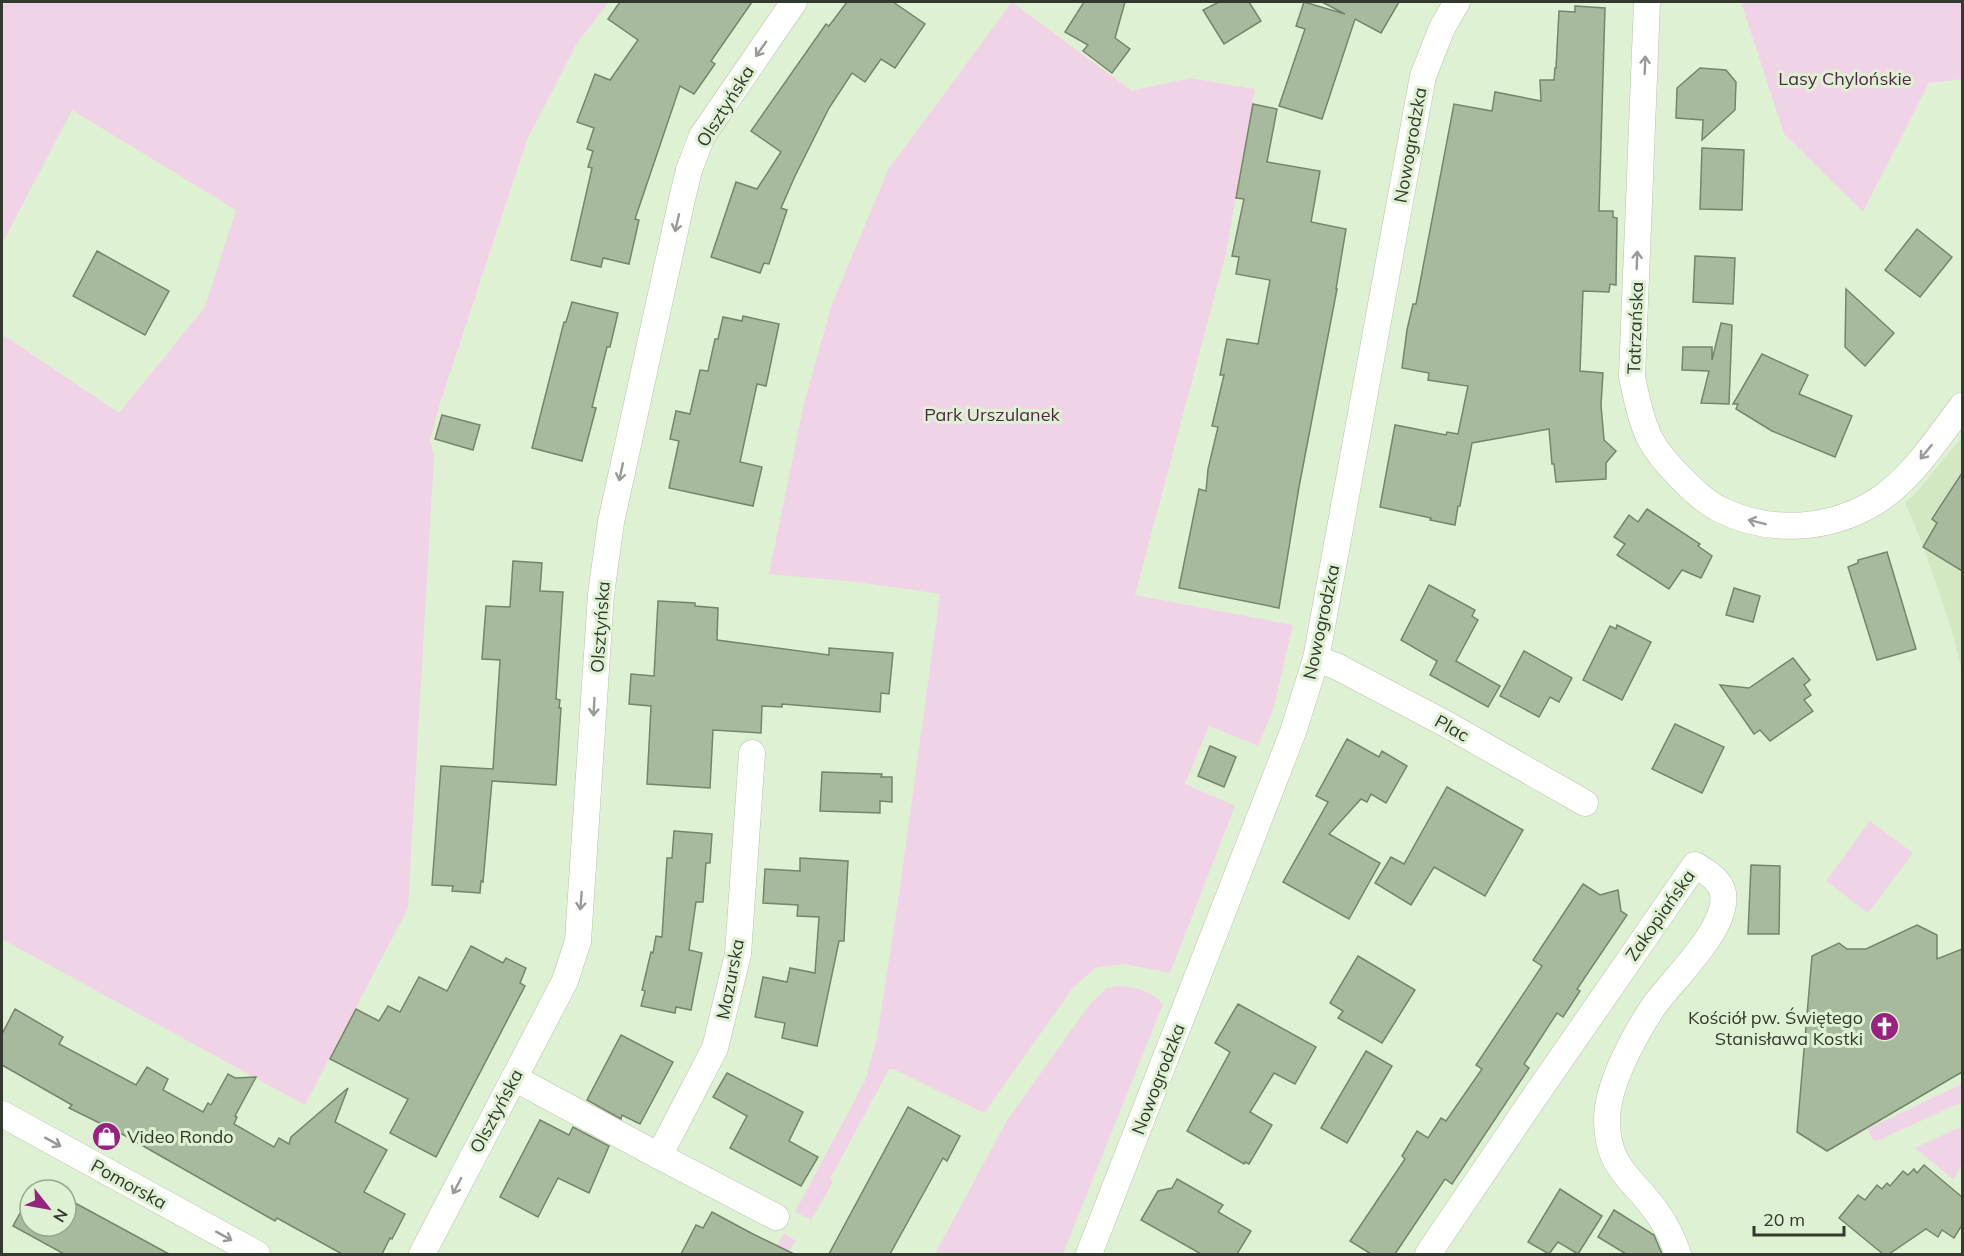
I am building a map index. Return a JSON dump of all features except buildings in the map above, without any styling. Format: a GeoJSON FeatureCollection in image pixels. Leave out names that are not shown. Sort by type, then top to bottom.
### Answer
{"type":"FeatureCollection","features":[{"type":"Feature","properties":{"kind":"street","name":"Olsztyńska"},"geometry":{"type":"LineString","coordinates":[[422,1254],[565,981],[578,941],[601,594],[611,522],[689,170],[702,136],[794,2]]}},
{"type":"Feature","properties":{"kind":"street","name":"Nowogrodzka"},"geometry":{"type":"LineString","coordinates":[[1089,1254],[1293,732],[1316,659],[1423,76],[1442,28],[1457,2]]}},
{"type":"Feature","properties":{"kind":"street","name":"Tatrzańska"},"geometry":{"type":"LineString","coordinates":[[1647,2],[1632,376],[1638,409],[1651,440],[1672,470],[1698,495],[1718,508],[1745,519],[1770,525],[1800,526],[1831,520],[1862,509],[1892,490],[1910,472],[1962,406]]}},
{"type":"Feature","properties":{"kind":"street","name":"Plac"},"geometry":{"type":"LineString","coordinates":[[1316,659],[1336,666],[1448,725],[1585,803]]}},
{"type":"Feature","properties":{"kind":"street","name":"Mazurska"},"geometry":{"type":"LineString","coordinates":[[659,1156],[715,1048],[738,954],[752,753]]}},
{"type":"Feature","properties":{"kind":"street","name":"Zakopiańska"},"geometry":{"type":"LineString","coordinates":[[1428,1254],[1695,865],[1720,884],[1723,895],[1722,912],[1715,929],[1654,1005],[1633,1039],[1614,1085],[1607,1118],[1612,1154],[1622,1173],[1657,1212],[1678,1254]]}},
{"type":"Feature","properties":{"kind":"street"},"geometry":{"type":"LineString","coordinates":[[514,1078],[776,1217]]}},
{"type":"Feature","properties":{"kind":"street","name":"Pomorska"},"geometry":{"type":"LineString","coordinates":[[2,1114],[256,1254]]}},
{"type":"Feature","properties":{"kind":"shaded area"},"geometry":{"type":"Polygon","coordinates":[[[1962,437],[1962,671],[1951,627],[1905,502],[1914,495],[1962,437]]]}},
{"type":"Feature","properties":{"kind":"green space"},"geometry":{"type":"Polygon","coordinates":[[[7,2],[609,2],[577,43],[527,140],[441,400],[430,440],[434,457],[408,908],[305,1105],[2,939],[2,334],[119,413],[205,307],[236,210],[72,110],[2,244],[2,5],[7,2]]]}},
{"type":"Feature","properties":{"kind":"green space","name":"Park Urszulanek"},"geometry":{"type":"Polygon","coordinates":[[[1012,2],[1132,91],[1190,78],[1255,89],[1226,253],[1135,595],[1293,625],[1273,710],[1258,746],[1209,726],[1185,784],[1235,806],[1170,973],[1124,964],[1095,968],[1073,988],[984,1113],[889,1069],[830,1179],[833,1182],[811,1220],[795,1212],[865,1081],[877,1038],[940,594],[857,582],[769,574],[804,403],[832,304],[888,170],[1012,2]]]}},
{"type":"Feature","properties":{"kind":"green space","name":"Lasy Chylońskie"},"geometry":{"type":"Polygon","coordinates":[[[1741,2],[1962,2],[1962,79],[1929,83],[1863,212],[1784,134],[1741,2]]]}},
{"type":"Feature","properties":{"kind":"green space"},"geometry":{"type":"Polygon","coordinates":[[[1870,821],[1913,853],[1868,913],[1826,881],[1870,821]]]}},
{"type":"Feature","properties":{"kind":"green space"},"geometry":{"type":"Polygon","coordinates":[[[1119,986],[1143,990],[1163,1004],[1063,1254],[940,1254],[936,1252],[1006,1122],[1090,1004],[1107,988],[1119,986]]]}},
{"type":"Feature","properties":{"kind":"green space"},"geometry":{"type":"Polygon","coordinates":[[[1962,1084],[1962,1102],[1877,1141],[1873,1140],[1867,1129],[1962,1084]]]}},
{"type":"Feature","properties":{"kind":"green space"},"geometry":{"type":"Polygon","coordinates":[[[1962,1126],[1962,1163],[1954,1180],[1915,1148],[1962,1126]]]}},
{"type":"Feature","properties":{"kind":"green space"},"geometry":{"type":"Polygon","coordinates":[[[784,1233],[796,1241],[787,1254],[772,1254],[784,1233]]]}},
{"type":"Feature","properties":{"kind":"place","name":"Kościół pw. Świętego Stanisława Kostki"},"geometry":{"type":"Point","coordinates":[1884,1027]}},
{"type":"Feature","properties":{"kind":"place","name":"Video Rondo"},"geometry":{"type":"Point","coordinates":[106,1136]}}]}
